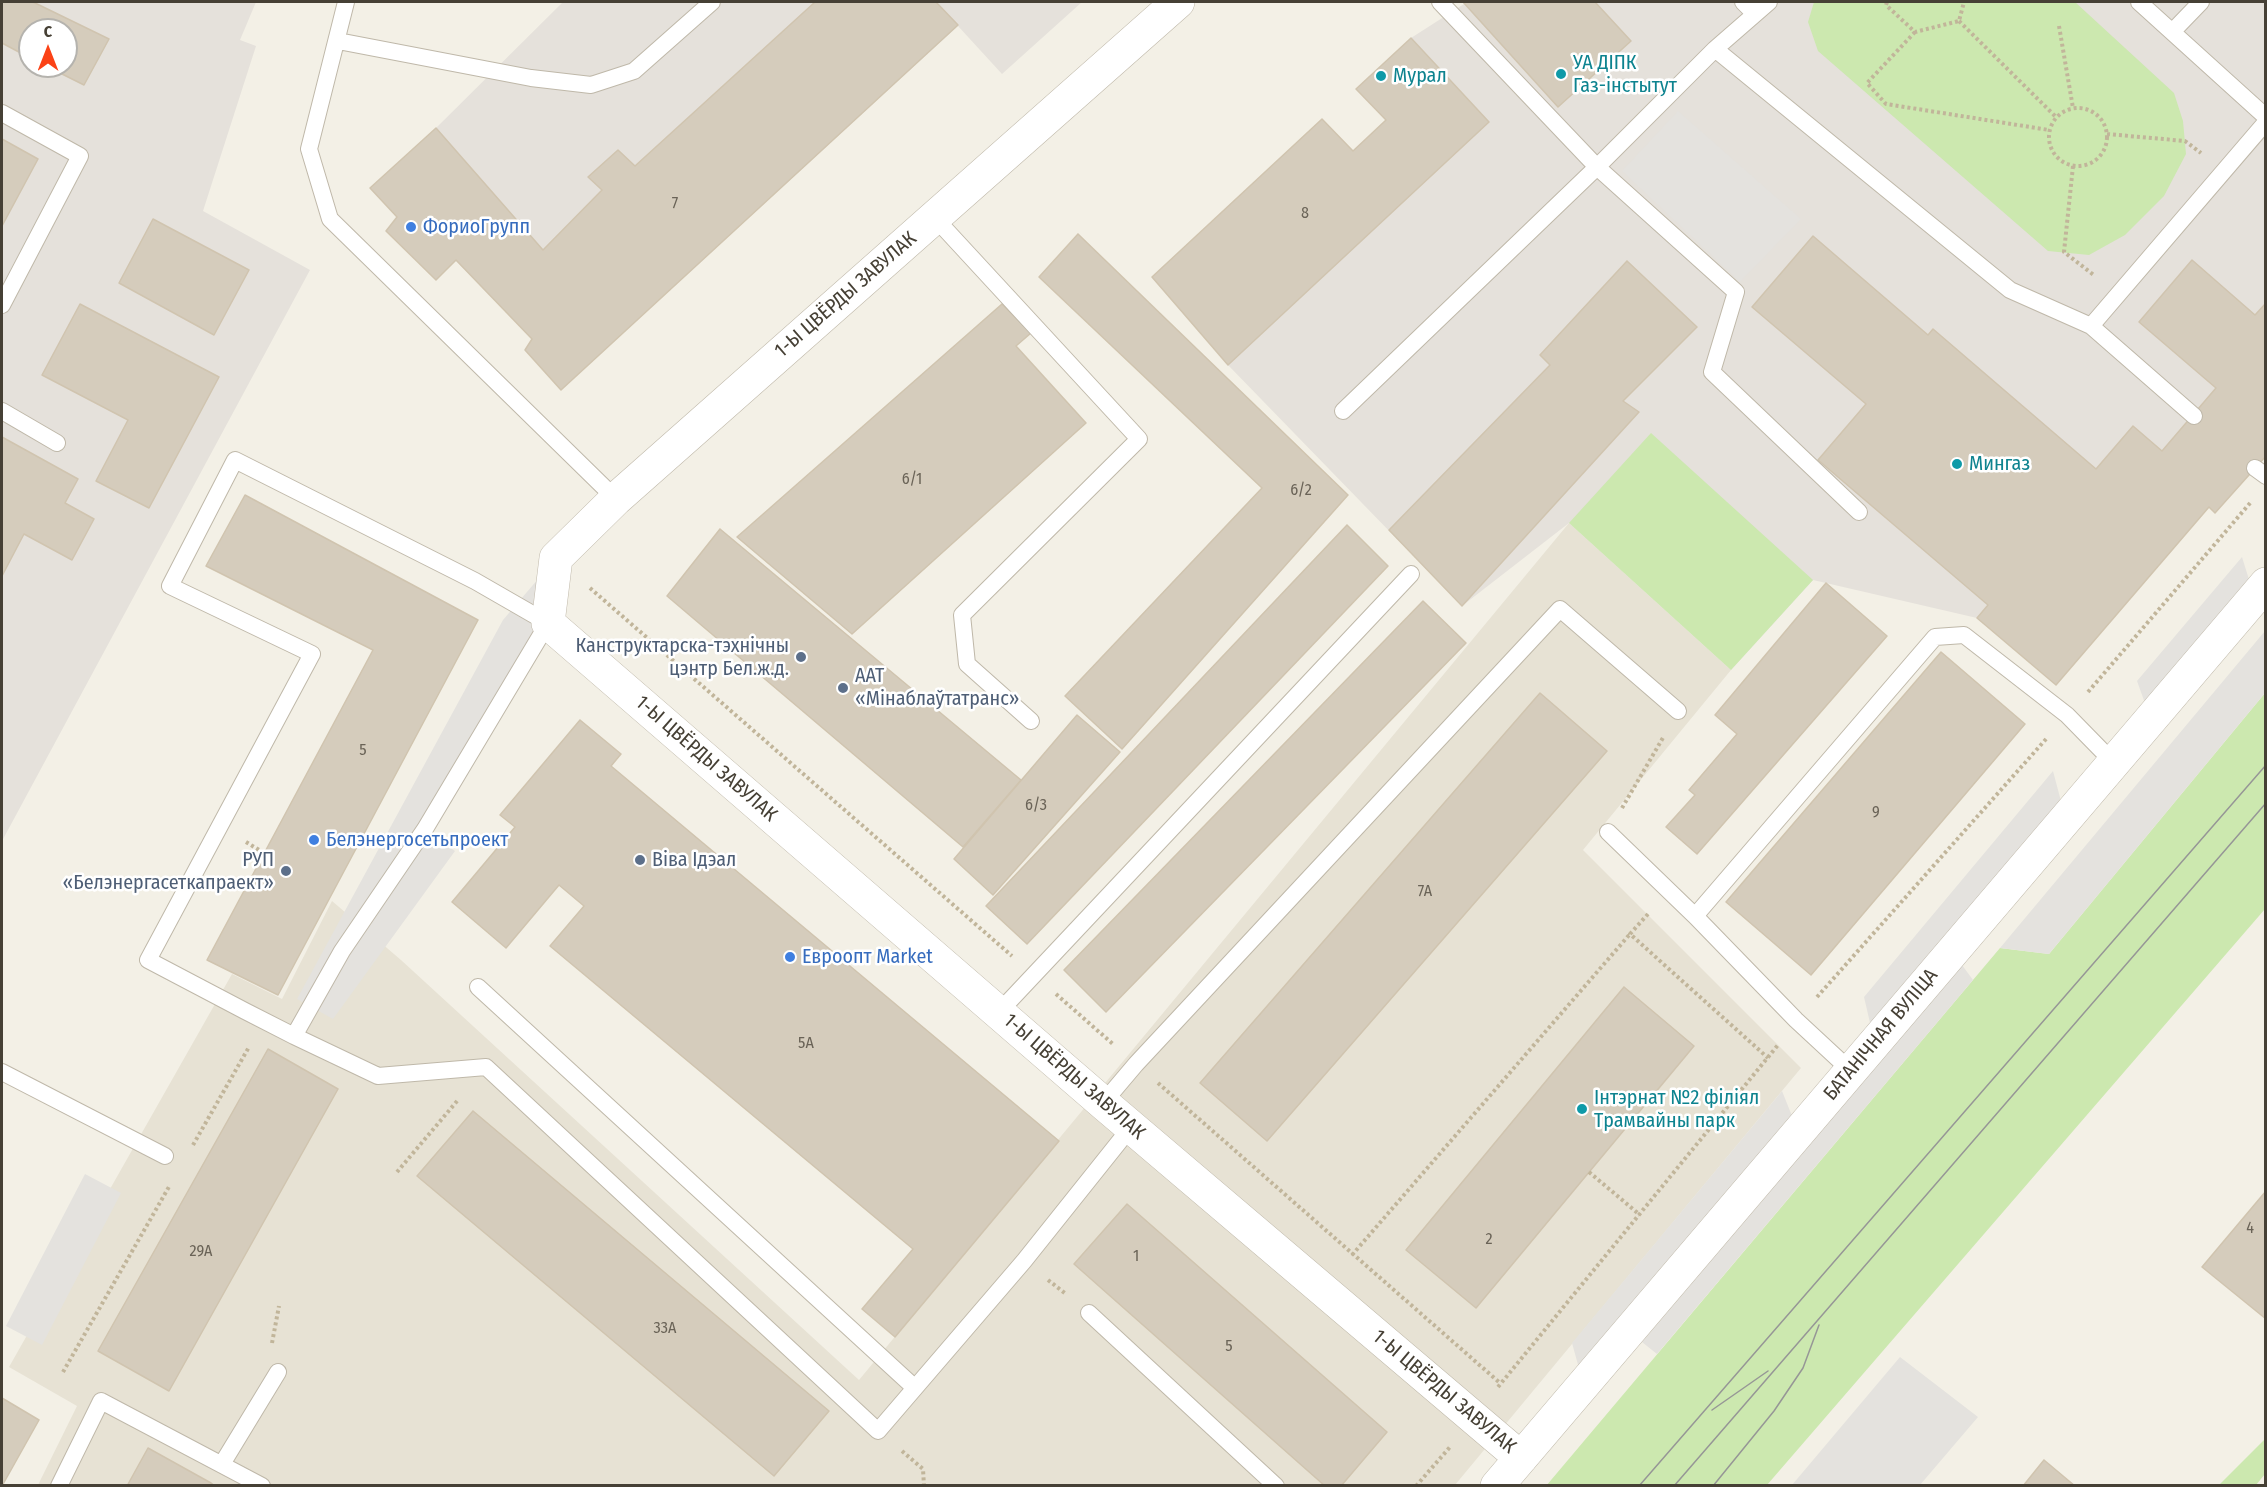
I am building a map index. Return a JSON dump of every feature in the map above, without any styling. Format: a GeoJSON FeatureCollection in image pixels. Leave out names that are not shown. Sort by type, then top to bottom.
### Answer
{"type":"FeatureCollection","features":[{"type":"Feature","properties":{"kind":"street","name":"1-Ы ЦВЁРДЫ ЗАВУЛАК"},"geometry":{"type":"LineString","coordinates":[[1178,2],[616,499],[556,558],[548,622],[1103,1103],[1521,1458]]}},
{"type":"Feature","properties":{"kind":"street","name":"БАТАНІЧНАЯ ВУЛІЦА"},"geometry":{"type":"LineString","coordinates":[[1497,1485],[2265,584]]}},
{"type":"Feature","properties":{"kind":"lane"},"geometry":{"type":"LineString","coordinates":[[346,2],[309,149],[330,219],[616,499]]}},
{"type":"Feature","properties":{"kind":"lane"},"geometry":{"type":"LineString","coordinates":[[338,41],[531,78],[591,85],[634,71],[712,2]]}},
{"type":"Feature","properties":{"kind":"lane"},"geometry":{"type":"LineString","coordinates":[[1440,2],[1597,167],[1736,292],[1712,372],[1858,512]]}},
{"type":"Feature","properties":{"kind":"lane"},"geometry":{"type":"LineString","coordinates":[[1743,2],[1755,14]]}},
{"type":"Feature","properties":{"kind":"lane"},"geometry":{"type":"LineString","coordinates":[[1343,411],[1597,167],[1715,49],[1769,2]]}},
{"type":"Feature","properties":{"kind":"lane"},"geometry":{"type":"LineString","coordinates":[[2139,2],[2265,117]]}},
{"type":"Feature","properties":{"kind":"lane"},"geometry":{"type":"LineString","coordinates":[[2172,32],[2201,2]]}},
{"type":"Feature","properties":{"kind":"lane"},"geometry":{"type":"LineString","coordinates":[[1715,49],[2010,290],[2091,326],[2194,416]]}},
{"type":"Feature","properties":{"kind":"lane"},"geometry":{"type":"LineString","coordinates":[[2,113],[80,156],[2,305]]}},
{"type":"Feature","properties":{"kind":"lane"},"geometry":{"type":"LineString","coordinates":[[2091,326],[2265,122]]}},
{"type":"Feature","properties":{"kind":"lane"},"geometry":{"type":"LineString","coordinates":[[934,217],[1138,439],[962,615],[967,664],[1031,721]]}},
{"type":"Feature","properties":{"kind":"lane"},"geometry":{"type":"LineString","coordinates":[[2,411],[57,443]]}},
{"type":"Feature","properties":{"kind":"lane"},"geometry":{"type":"LineString","coordinates":[[294,1036],[342,951],[425,829],[548,622],[475,581],[235,460],[170,586],[312,654],[148,960],[294,1036],[378,1076],[486,1067],[878,1431],[1024,1261],[1131,1127]]}},
{"type":"Feature","properties":{"kind":"lane"},"geometry":{"type":"LineString","coordinates":[[999,1011],[1411,574]]}},
{"type":"Feature","properties":{"kind":"lane"},"geometry":{"type":"LineString","coordinates":[[1103,1103],[1152,1046],[1560,609],[1678,711]]}},
{"type":"Feature","properties":{"kind":"lane"},"geometry":{"type":"LineString","coordinates":[[1695,916],[1935,637],[1964,635],[2067,715],[2114,763]]}},
{"type":"Feature","properties":{"kind":"lane"},"geometry":{"type":"LineString","coordinates":[[1608,832],[1669,890],[1796,1020],[1851,1071]]}},
{"type":"Feature","properties":{"kind":"lane"},"geometry":{"type":"LineString","coordinates":[[478,987],[915,1388]]}},
{"type":"Feature","properties":{"kind":"lane"},"geometry":{"type":"LineString","coordinates":[[2,1072],[165,1156]]}},
{"type":"Feature","properties":{"kind":"lane"},"geometry":{"type":"LineString","coordinates":[[1089,1313],[1276,1485]]}},
{"type":"Feature","properties":{"kind":"lane"},"geometry":{"type":"LineString","coordinates":[[222,1464],[278,1372]]}},
{"type":"Feature","properties":{"kind":"lane"},"geometry":{"type":"LineString","coordinates":[[59,1485],[101,1401],[262,1485]]}},
{"type":"Feature","properties":{"kind":"path"},"geometry":{"type":"LineString","coordinates":[[1887,2],[1886,5],[1915,32]]}},
{"type":"Feature","properties":{"kind":"path"},"geometry":{"type":"LineString","coordinates":[[1959,21],[1964,2]]}},
{"type":"Feature","properties":{"kind":"path"},"geometry":{"type":"LineString","coordinates":[[1959,21],[1915,32],[1867,83],[1886,104],[2049,130]]}},
{"type":"Feature","properties":{"kind":"path"},"geometry":{"type":"LineString","coordinates":[[1959,21],[2056,117]]}},
{"type":"Feature","properties":{"kind":"path"},"geometry":{"type":"LineString","coordinates":[[2059,26],[2073,108]]}},
{"type":"Feature","properties":{"kind":"path"},"geometry":{"type":"LineString","coordinates":[[2073,108],[2092,111],[2104,124],[2107,134],[2107,144],[2097,160],[2088,165],[2073,166],[2060,161],[2053,154],[2049,145],[2049,130],[2056,117],[2073,108]]}},
{"type":"Feature","properties":{"kind":"path"},"geometry":{"type":"LineString","coordinates":[[2073,166],[2064,252],[2118,294]]}},
{"type":"Feature","properties":{"kind":"path"},"geometry":{"type":"LineString","coordinates":[[1416,1485],[1474,1419],[1500,1383],[1640,1215],[1768,1058],[1796,1020],[2067,715],[2258,494]]}},
{"type":"Feature","properties":{"kind":"path"},"geometry":{"type":"LineString","coordinates":[[1608,832],[1678,711]]}},
{"type":"Feature","properties":{"kind":"path"},"geometry":{"type":"LineString","coordinates":[[1352,1255],[1669,890]]}},
{"type":"Feature","properties":{"kind":"path"},"geometry":{"type":"LineString","coordinates":[[1630,934],[1768,1058]]}},
{"type":"Feature","properties":{"kind":"path"},"geometry":{"type":"LineString","coordinates":[[187,1155],[265,1021]]}},
{"type":"Feature","properties":{"kind":"path"},"geometry":{"type":"LineString","coordinates":[[397,1172],[486,1067]]}},
{"type":"Feature","properties":{"kind":"path"},"geometry":{"type":"LineString","coordinates":[[1589,1172],[1640,1215]]}},
{"type":"Feature","properties":{"kind":"path"},"geometry":{"type":"LineString","coordinates":[[63,1372],[176,1176]]}},
{"type":"Feature","properties":{"kind":"path"},"geometry":{"type":"LineString","coordinates":[[1024,1261],[1089,1313]]}},
{"type":"Feature","properties":{"kind":"path"},"geometry":{"type":"LineString","coordinates":[[923,1469],[924,1485]]}},
{"type":"Feature","properties":{"kind":"shaded area"},"geometry":{"type":"Polygon","coordinates":[[[2,2],[256,2],[240,40],[256,46],[203,211],[310,270],[2,841],[2,2]]]}},
{"type":"Feature","properties":{"kind":"shaded area"},"geometry":{"type":"Polygon","coordinates":[[[563,2],[1082,2],[1002,74],[958,26],[561,390],[525,350],[532,339],[456,261],[436,280],[397,217],[370,188],[436,128],[563,2]]]}},
{"type":"Feature","properties":{"kind":"shaded area"},"geometry":{"type":"Polygon","coordinates":[[[1463,2],[2265,2],[2265,456],[2215,513],[2209,507],[2056,685],[1977,618],[1813,580],[1731,670],[1569,523],[1462,606],[1228,365],[1152,278],[1322,119],[1353,151],[1386,120],[1356,89],[1411,38],[1464,4],[1463,2]]]}},
{"type":"Feature","properties":{"kind":"shaded area"},"geometry":{"type":"Polygon","coordinates":[[[1678,111],[1801,219],[1740,282],[1622,171],[1678,111]]]}},
{"type":"Feature","properties":{"kind":"shaded area"},"geometry":{"type":"Polygon","coordinates":[[[1569,523],[1731,670],[1583,850],[1801,1068],[1455,1485],[38,1485],[77,1406],[9,1367],[232,974],[282,999],[332,901],[401,960],[859,1380],[1569,523]]]}},
{"type":"Feature","properties":{"kind":"shaded area"},"geometry":{"type":"Polygon","coordinates":[[[2242,557],[2251,586],[2146,706],[2137,681],[2242,557]]]}},
{"type":"Feature","properties":{"kind":"shaded area"},"geometry":{"type":"Polygon","coordinates":[[[556,558],[548,623],[425,829],[455,851],[333,1019],[297,999],[503,620],[556,558]]]}},
{"type":"Feature","properties":{"kind":"shaded area"},"geometry":{"type":"Polygon","coordinates":[[[2265,631],[2265,693],[2049,954],[2000,948],[2265,631]]]}},
{"type":"Feature","properties":{"kind":"shaded area"},"geometry":{"type":"Polygon","coordinates":[[[2053,771],[2062,805],[1871,1027],[1864,997],[2053,771]]]}},
{"type":"Feature","properties":{"kind":"shaded area"},"geometry":{"type":"Polygon","coordinates":[[[1962,965],[1973,980],[1657,1354],[1642,1342],[1962,965]]]}},
{"type":"Feature","properties":{"kind":"shaded area"},"geometry":{"type":"Polygon","coordinates":[[[1782,1091],[1794,1121],[1580,1372],[1572,1343],[1782,1091]]]}},
{"type":"Feature","properties":{"kind":"shaded area"},"geometry":{"type":"Polygon","coordinates":[[[85,1174],[121,1193],[42,1345],[6,1326],[85,1174]]]}},
{"type":"Feature","properties":{"kind":"shaded area"},"geometry":{"type":"Polygon","coordinates":[[[1900,1357],[1978,1417],[1920,1485],[1792,1485],[1900,1357]]]}},
{"type":"Feature","properties":{"kind":"green space"},"geometry":{"type":"Polygon","coordinates":[[[1814,2],[2075,2],[2174,93],[2183,121],[2186,154],[2164,196],[2125,235],[2089,255],[2048,251],[1818,51],[1808,22],[1814,2]]]}},
{"type":"Feature","properties":{"kind":"green space"},"geometry":{"type":"Polygon","coordinates":[[[1651,433],[1813,580],[1731,670],[1569,523],[1651,433]]]}},
{"type":"Feature","properties":{"kind":"green space"},"geometry":{"type":"Polygon","coordinates":[[[2265,693],[2265,909],[1767,1485],[1546,1486],[2000,948],[2049,954],[2265,693]]]}},
{"type":"Feature","properties":{"kind":"green space"},"geometry":{"type":"Polygon","coordinates":[[[2265,1439],[2265,1474],[2256,1485],[2219,1485],[2265,1439]]]}},
{"type":"Feature","properties":{"kind":"building"},"geometry":{"type":"Polygon","coordinates":[[[2,2],[33,2],[66,18],[18,18],[18,52],[2,43],[2,2]]]}},
{"type":"Feature","properties":{"kind":"building"},"geometry":{"type":"Polygon","coordinates":[[[815,2],[936,2],[958,25],[561,390],[525,350],[532,339],[456,260],[436,280],[386,231],[397,217],[370,188],[436,128],[543,250],[602,190],[588,177],[618,150],[635,166],[815,2]]]}},
{"type":"Feature","properties":{"kind":"building","name":"УА ДІПК Газ-інстытут"},"geometry":{"type":"Polygon","coordinates":[[[1463,2],[1595,2],[1631,41],[1558,107],[1463,2]]]}},
{"type":"Feature","properties":{"kind":"building"},"geometry":{"type":"Polygon","coordinates":[[[78,24],[109,39],[84,85],[70,78],[78,78],[78,24]]]}},
{"type":"Feature","properties":{"kind":"building"},"geometry":{"type":"Polygon","coordinates":[[[1411,38],[1489,122],[1228,365],[1152,277],[1322,119],[1353,151],[1386,120],[1356,89],[1411,38]]]}},
{"type":"Feature","properties":{"kind":"building"},"geometry":{"type":"Polygon","coordinates":[[[2,139],[38,159],[2,226],[2,139]]]}},
{"type":"Feature","properties":{"kind":"building"},"geometry":{"type":"Polygon","coordinates":[[[153,219],[249,270],[214,335],[119,283],[153,219]]]}},
{"type":"Feature","properties":{"kind":"building"},"geometry":{"type":"Polygon","coordinates":[[[1078,234],[1348,495],[1122,749],[1065,696],[1262,488],[1039,277],[1078,234]]]}},
{"type":"Feature","properties":{"kind":"building","name":"Мингаз"},"geometry":{"type":"Polygon","coordinates":[[[1813,236],[1928,335],[1933,329],[2096,469],[2133,426],[2162,451],[2216,388],[2139,322],[2192,260],[2255,315],[2266,303],[2266,456],[2215,513],[2209,507],[2056,685],[1977,618],[1988,605],[1818,460],[1866,404],[1752,307],[1813,236]]]}},
{"type":"Feature","properties":{"kind":"building"},"geometry":{"type":"Polygon","coordinates":[[[1627,261],[1697,327],[1623,401],[1639,412],[1462,606],[1389,530],[1550,365],[1540,355],[1627,261]]]}},
{"type":"Feature","properties":{"kind":"building"},"geometry":{"type":"Polygon","coordinates":[[[80,304],[219,377],[149,508],[96,481],[128,420],[42,375],[80,304]]]}},
{"type":"Feature","properties":{"kind":"building"},"geometry":{"type":"Polygon","coordinates":[[[1002,304],[1031,333],[1016,346],[1086,423],[852,634],[737,537],[1002,304]]]}},
{"type":"Feature","properties":{"kind":"building"},"geometry":{"type":"Polygon","coordinates":[[[2,437],[78,479],[65,503],[94,519],[72,560],[24,534],[2,576],[2,437]]]}},
{"type":"Feature","properties":{"kind":"building"},"geometry":{"type":"Polygon","coordinates":[[[245,495],[478,620],[278,995],[207,960],[373,650],[206,566],[245,495]]]}},
{"type":"Feature","properties":{"kind":"building"},"geometry":{"type":"Polygon","coordinates":[[[1347,525],[1388,566],[1027,944],[986,906],[1347,525]]]}},
{"type":"Feature","properties":{"kind":"building","name":"ААТ «Мінаблаўтатранс»"},"geometry":{"type":"Polygon","coordinates":[[[720,529],[1021,780],[963,847],[667,596],[720,529]]]}},
{"type":"Feature","properties":{"kind":"building"},"geometry":{"type":"Polygon","coordinates":[[[1826,583],[1887,636],[1697,854],[1666,827],[1695,795],[1689,790],[1737,734],[1715,715],[1826,583]]]}},
{"type":"Feature","properties":{"kind":"building"},"geometry":{"type":"Polygon","coordinates":[[[1423,601],[1466,643],[1106,1012],[1064,970],[1423,601]]]}},
{"type":"Feature","properties":{"kind":"building"},"geometry":{"type":"Polygon","coordinates":[[[1941,652],[2025,724],[1811,975],[1726,902],[1941,652]]]}},
{"type":"Feature","properties":{"kind":"building"},"geometry":{"type":"Polygon","coordinates":[[[1540,693],[1607,751],[1267,1141],[1200,1083],[1540,693]]]}},
{"type":"Feature","properties":{"kind":"building"},"geometry":{"type":"Polygon","coordinates":[[[1077,715],[1120,752],[993,895],[954,859],[1077,715]]]}},
{"type":"Feature","properties":{"kind":"building"},"geometry":{"type":"Polygon","coordinates":[[[580,720],[621,754],[611,766],[1059,1141],[895,1337],[862,1309],[913,1249],[550,946],[584,906],[559,885],[506,948],[452,902],[515,827],[500,815],[580,720]]]}},
{"type":"Feature","properties":{"kind":"building","name":"Інтэрнат №2 філіял Трамвайны парк"},"geometry":{"type":"Polygon","coordinates":[[[1624,987],[1694,1046],[1476,1308],[1406,1250],[1624,987]]]}},
{"type":"Feature","properties":{"kind":"building"},"geometry":{"type":"Polygon","coordinates":[[[268,1049],[338,1089],[169,1391],[98,1351],[268,1049]]]}},
{"type":"Feature","properties":{"kind":"building"},"geometry":{"type":"Polygon","coordinates":[[[473,1111],[829,1411],[774,1476],[417,1176],[473,1111]]]}},
{"type":"Feature","properties":{"kind":"building"},"geometry":{"type":"Polygon","coordinates":[[[2266,1191],[2266,1319],[2202,1267],[2266,1191]]]}},
{"type":"Feature","properties":{"kind":"building"},"geometry":{"type":"Polygon","coordinates":[[[1127,1204],[1387,1432],[1341,1486],[1325,1486],[1074,1264],[1127,1204]]]}},
{"type":"Feature","properties":{"kind":"building"},"geometry":{"type":"Polygon","coordinates":[[[2,1398],[39,1420],[2,1486],[2,1398]]]}},
{"type":"Feature","properties":{"kind":"building"},"geometry":{"type":"Polygon","coordinates":[[[148,1448],[211,1483],[215,1486],[127,1486],[148,1448]]]}},
{"type":"Feature","properties":{"kind":"building"},"geometry":{"type":"Polygon","coordinates":[[[2044,1460],[2075,1486],[2023,1486],[2044,1460]]]}},
{"type":"Feature","properties":{"kind":"tram line"},"geometry":{"type":"LineString","coordinates":[[1639,1486],[2266,765]]}},
{"type":"Feature","properties":{"kind":"tram line"},"geometry":{"type":"LineString","coordinates":[[1674,1486],[2266,803]]}},
{"type":"Feature","properties":{"kind":"tram line"},"geometry":{"type":"LineString","coordinates":[[1713,1486],[1774,1411],[1803,1368],[1819,1325]]}},
{"type":"Feature","properties":{"kind":"tram line"},"geometry":{"type":"LineString","coordinates":[[1712,1410],[1768,1371]]}},
{"type":"Feature","properties":{"kind":"place","name":"УА ДІПК Газ-інстытут"},"geometry":{"type":"Point","coordinates":[1561,74]}},
{"type":"Feature","properties":{"kind":"place","name":"Мурал"},"geometry":{"type":"Point","coordinates":[1381,76]}},
{"type":"Feature","properties":{"kind":"place","name":"ФориоГрупп"},"geometry":{"type":"Point","coordinates":[411,227]}},
{"type":"Feature","properties":{"kind":"place","name":"Мингаз"},"geometry":{"type":"Point","coordinates":[1957,464]}},
{"type":"Feature","properties":{"kind":"place","name":"Канструктарска-тэхнічны цэнтр Бел.ж.д."},"geometry":{"type":"Point","coordinates":[801,657]}},
{"type":"Feature","properties":{"kind":"place","name":"ААТ «Мінаблаўтатранс»"},"geometry":{"type":"Point","coordinates":[843,688]}},
{"type":"Feature","properties":{"kind":"place","name":"Белэнергосетьпроект"},"geometry":{"type":"Point","coordinates":[314,840]}},
{"type":"Feature","properties":{"kind":"place","name":"Віва Ідэал"},"geometry":{"type":"Point","coordinates":[640,860]}},
{"type":"Feature","properties":{"kind":"place","name":"РУП «Белэнергасеткапраект»"},"geometry":{"type":"Point","coordinates":[286,871]}},
{"type":"Feature","properties":{"kind":"place","name":"Евроопт Market"},"geometry":{"type":"Point","coordinates":[790,957]}},
{"type":"Feature","properties":{"kind":"place","name":"Інтэрнат №2 філіял Трамвайны парк"},"geometry":{"type":"Point","coordinates":[1582,1109]}}]}
